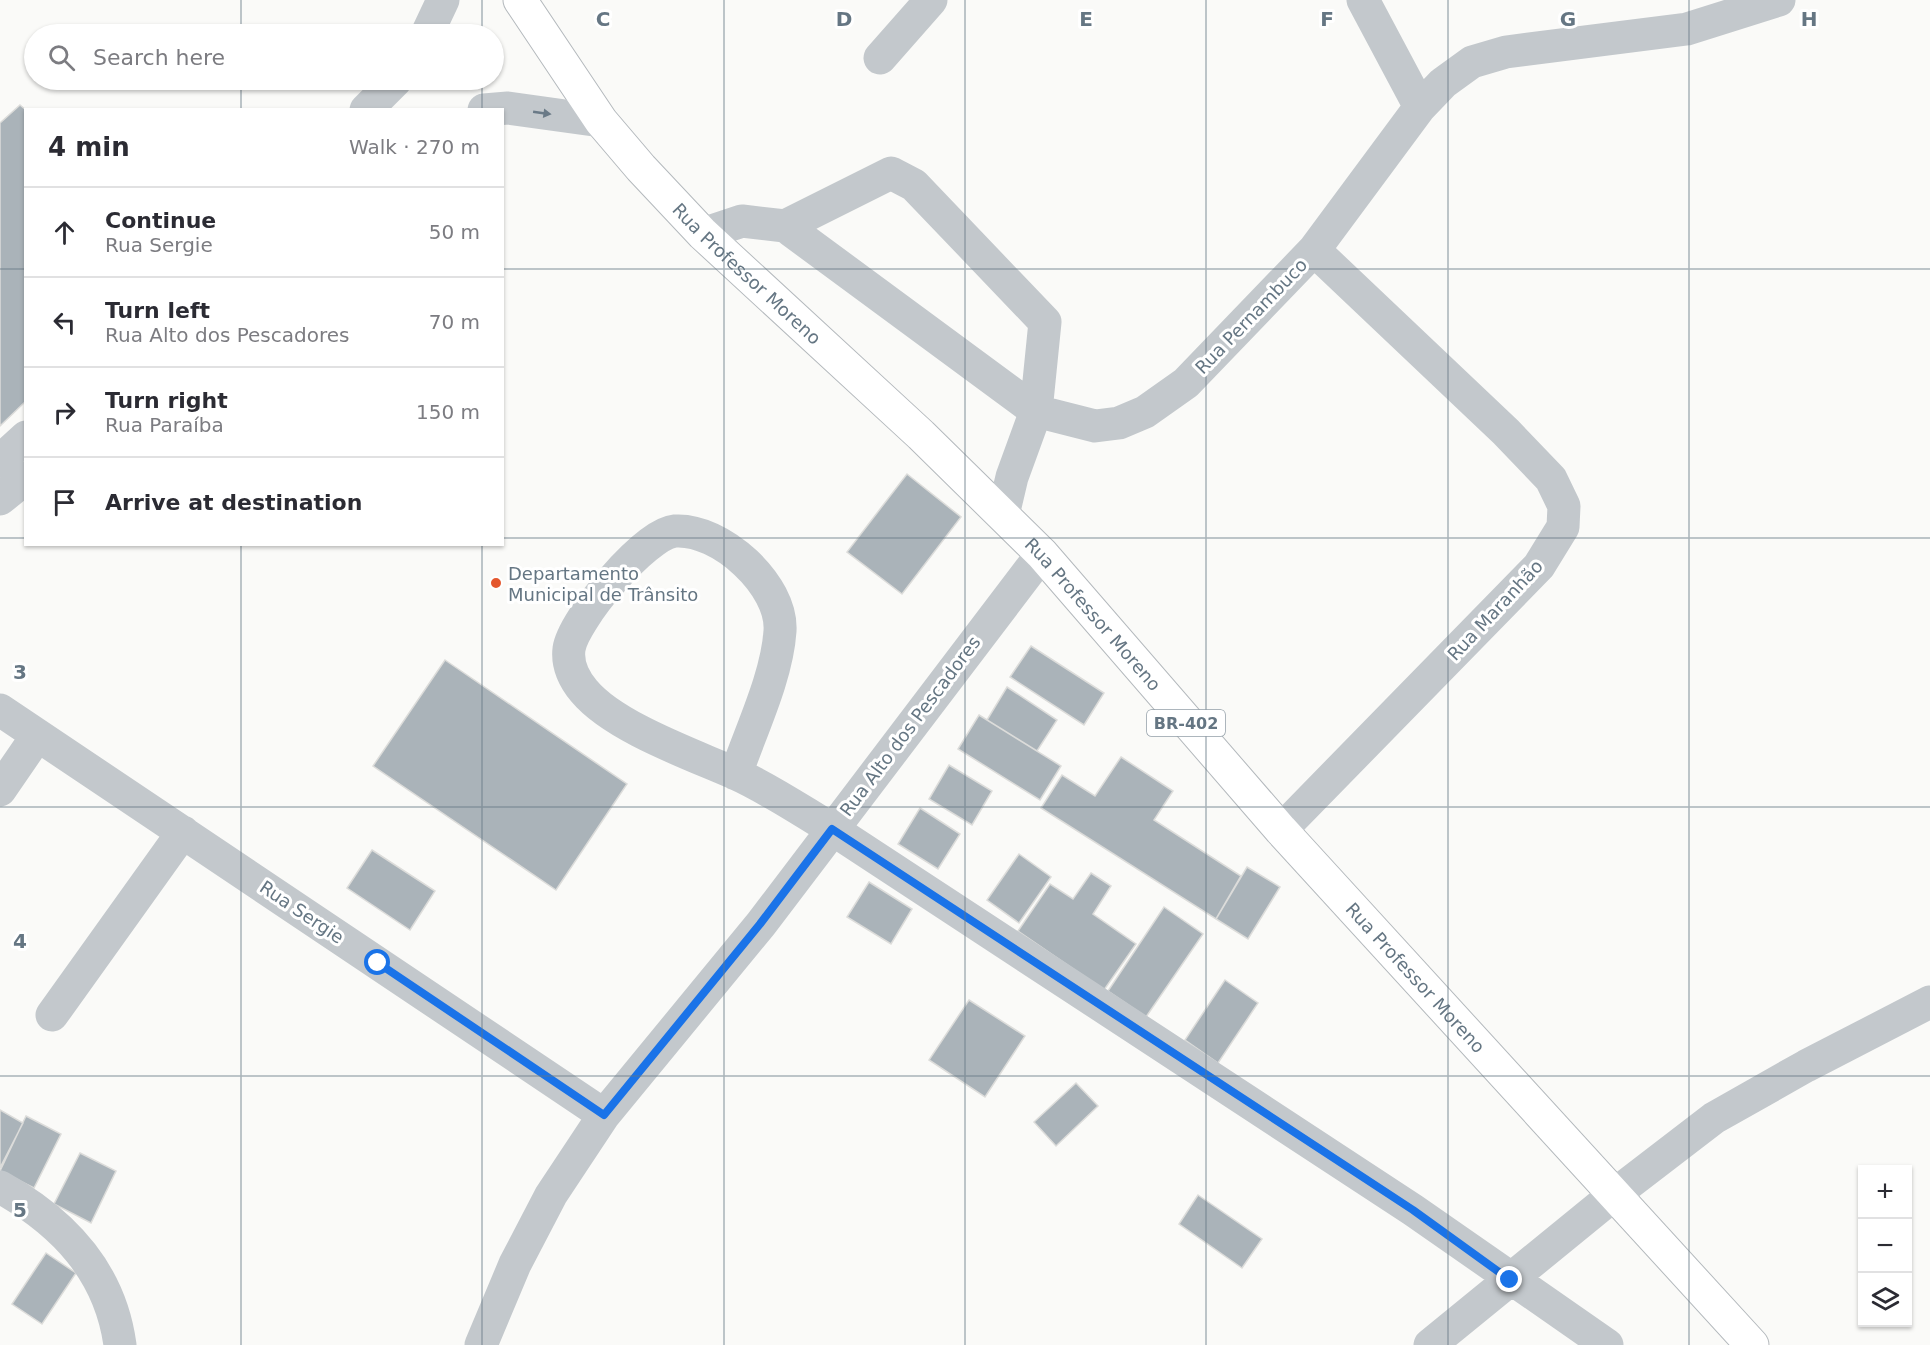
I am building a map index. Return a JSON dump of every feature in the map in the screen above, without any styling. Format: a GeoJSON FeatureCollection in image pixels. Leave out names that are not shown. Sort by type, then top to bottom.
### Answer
{"type":"FeatureCollection","features":[{"type":"Feature","properties":{"kind":"highway","name":"BR-402"},"geometry":{"type":"LineString","coordinates":[[520,0],[601,121]]}},
{"type":"Feature","properties":{"kind":"highway","name":"Rua Professor Moreno"},"geometry":{"type":"LineString","coordinates":[[601,121],[703,234],[921,435],[1042,554],[1281,830],[1752,1345]]}},
{"type":"Feature","properties":{"kind":"street"},"geometry":{"type":"LineString","coordinates":[[431,24],[442,0]]}},
{"type":"Feature","properties":{"kind":"street"},"geometry":{"type":"LineString","coordinates":[[880,58],[931,0]]}},
{"type":"Feature","properties":{"kind":"street"},"geometry":{"type":"LineString","coordinates":[[1363,0],[1420,107]]}},
{"type":"Feature","properties":{"kind":"street","name":"Rua Pernambuco"},"geometry":{"type":"LineString","coordinates":[[703,234],[742,221],[785,226],[1036,411],[1095,426],[1119,423],[1145,412],[1186,383],[1314,250],[1420,107],[1443,83],[1472,62],[1506,52],[1687,29],[1779,0]]}},
{"type":"Feature","properties":{"kind":"street"},"geometry":{"type":"LineString","coordinates":[[368,108],[386,90]]}},
{"type":"Feature","properties":{"kind":"street"},"geometry":{"type":"LineString","coordinates":[[504,108],[601,121]]}},
{"type":"Feature","properties":{"kind":"street"},"geometry":{"type":"LineString","coordinates":[[785,226],[891,173],[914,185],[1045,322],[1036,411],[1012,477],[1003,515]]}},
{"type":"Feature","properties":{"kind":"street","name":"Rua Maranhão"},"geometry":{"type":"LineString","coordinates":[[1281,830],[1539,566],[1563,527],[1564,516],[1564,506],[1551,479],[1506,432],[1314,250]]}},
{"type":"Feature","properties":{"kind":"street"},"geometry":{"type":"LineString","coordinates":[[0,462],[24,439]]}},
{"type":"Feature","properties":{"kind":"street"},"geometry":{"type":"LineString","coordinates":[[0,499],[24,480]]}},
{"type":"Feature","properties":{"kind":"street"},"geometry":{"type":"LineString","coordinates":[[736,774],[776,660],[780,630],[778,613],[773,597],[757,571],[726,547],[701,537],[675,531],[656,539],[632,560],[612,580],[582,620],[569,649],[571,671],[585,692],[637,728],[683,753],[736,774],[832,829],[1413,1210],[1510,1280],[1608,1345]]}},
{"type":"Feature","properties":{"kind":"street","name":"Rua Alto dos Pescadores"},"geometry":{"type":"LineString","coordinates":[[480,1345],[515,1264],[551,1195],[604,1115],[760,924],[1042,554]]}},
{"type":"Feature","properties":{"kind":"street","name":"Rua Sergie"},"geometry":{"type":"LineString","coordinates":[[0,710],[604,1115]]}},
{"type":"Feature","properties":{"kind":"street"},"geometry":{"type":"LineString","coordinates":[[0,790],[37,736]]}},
{"type":"Feature","properties":{"kind":"street"},"geometry":{"type":"LineString","coordinates":[[52,1015],[183,832]]}},
{"type":"Feature","properties":{"kind":"street"},"geometry":{"type":"LineString","coordinates":[[1430,1345],[1713,1118],[1806,1066],[1930,1002]]}},
{"type":"Feature","properties":{"kind":"street"},"geometry":{"type":"LineString","coordinates":[[0,1187],[50,1220],[71,1238],[94,1271],[117,1326],[120,1345]]}},
{"type":"Feature","properties":{"kind":"building"},"geometry":{"type":"Polygon","coordinates":[[[20,105],[24,108],[24,403],[0,426],[0,123],[20,105]]]}},
{"type":"Feature","properties":{"kind":"building"},"geometry":{"type":"Polygon","coordinates":[[[907,474],[961,517],[902,594],[847,552],[907,474]]]}},
{"type":"Feature","properties":{"kind":"building"},"geometry":{"type":"Polygon","coordinates":[[[1031,646],[1104,693],[1084,725],[1010,677],[1031,646]]]}},
{"type":"Feature","properties":{"kind":"building"},"geometry":{"type":"Polygon","coordinates":[[[445,660],[627,784],[556,890],[373,766],[445,660]]]}},
{"type":"Feature","properties":{"kind":"building"},"geometry":{"type":"Polygon","coordinates":[[[1007,687],[1057,720],[1037,751],[987,720],[1007,687]]]}},
{"type":"Feature","properties":{"kind":"building"},"geometry":{"type":"Polygon","coordinates":[[[979,715],[1061,766],[1040,800],[958,749],[979,715]]]}},
{"type":"Feature","properties":{"kind":"building"},"geometry":{"type":"Polygon","coordinates":[[[1121,757],[1173,791],[1154,820],[1241,876],[1216,919],[1041,808],[1062,775],[1095,796],[1121,757]]]}},
{"type":"Feature","properties":{"kind":"building"},"geometry":{"type":"Polygon","coordinates":[[[949,765],[992,791],[972,825],[929,799],[949,765]]]}},
{"type":"Feature","properties":{"kind":"building"},"geometry":{"type":"Polygon","coordinates":[[[920,808],[960,834],[938,869],[898,844],[920,808]]]}},
{"type":"Feature","properties":{"kind":"building"},"geometry":{"type":"Polygon","coordinates":[[[372,850],[435,891],[410,930],[347,888],[372,850]]]}},
{"type":"Feature","properties":{"kind":"building"},"geometry":{"type":"Polygon","coordinates":[[[1019,854],[1051,877],[1019,923],[987,900],[1019,854]]]}},
{"type":"Feature","properties":{"kind":"building"},"geometry":{"type":"Polygon","coordinates":[[[1247,867],[1280,887],[1248,939],[1216,919],[1247,867]]]}},
{"type":"Feature","properties":{"kind":"building"},"geometry":{"type":"Polygon","coordinates":[[[1091,873],[1111,886],[1093,914],[1136,944],[1104,990],[1018,931],[1050,884],[1073,899],[1091,873]]]}},
{"type":"Feature","properties":{"kind":"building"},"geometry":{"type":"Polygon","coordinates":[[[869,882],[912,909],[891,944],[847,917],[869,882]]]}},
{"type":"Feature","properties":{"kind":"building"},"geometry":{"type":"Polygon","coordinates":[[[1164,907],[1203,934],[1146,1017],[1108,991],[1164,907]]]}},
{"type":"Feature","properties":{"kind":"building"},"geometry":{"type":"Polygon","coordinates":[[[1225,980],[1258,1003],[1218,1063],[1185,1040],[1225,980]]]}},
{"type":"Feature","properties":{"kind":"building"},"geometry":{"type":"Polygon","coordinates":[[[969,1000],[1025,1036],[985,1097],[929,1060],[969,1000]]]}},
{"type":"Feature","properties":{"kind":"building"},"geometry":{"type":"Polygon","coordinates":[[[1076,1083],[1098,1106],[1056,1146],[1034,1122],[1076,1083]]]}},
{"type":"Feature","properties":{"kind":"building"},"geometry":{"type":"Polygon","coordinates":[[[0,1110],[23,1123],[0,1168],[0,1110]]]}},
{"type":"Feature","properties":{"kind":"building"},"geometry":{"type":"Polygon","coordinates":[[[26,1116],[61,1134],[34,1188],[0,1171],[26,1116]]]}},
{"type":"Feature","properties":{"kind":"building"},"geometry":{"type":"Polygon","coordinates":[[[80,1153],[116,1171],[91,1223],[54,1204],[80,1153]]]}},
{"type":"Feature","properties":{"kind":"building"},"geometry":{"type":"Polygon","coordinates":[[[1198,1195],[1262,1239],[1242,1268],[1179,1224],[1198,1195]]]}},
{"type":"Feature","properties":{"kind":"building"},"geometry":{"type":"Polygon","coordinates":[[[46,1253],[76,1273],[42,1324],[12,1304],[46,1253]]]}},
{"type":"Feature","properties":{"kind":"place","name":"Departamento Municipal de Trânsito"},"geometry":{"type":"Point","coordinates":[496,583]}},
{"type":"Feature","properties":{"kind":"route"},"geometry":{"type":"LineString","coordinates":[[378,963],[604,1115],[760,924],[832,829],[1413,1210],[1510,1280]]}}]}
